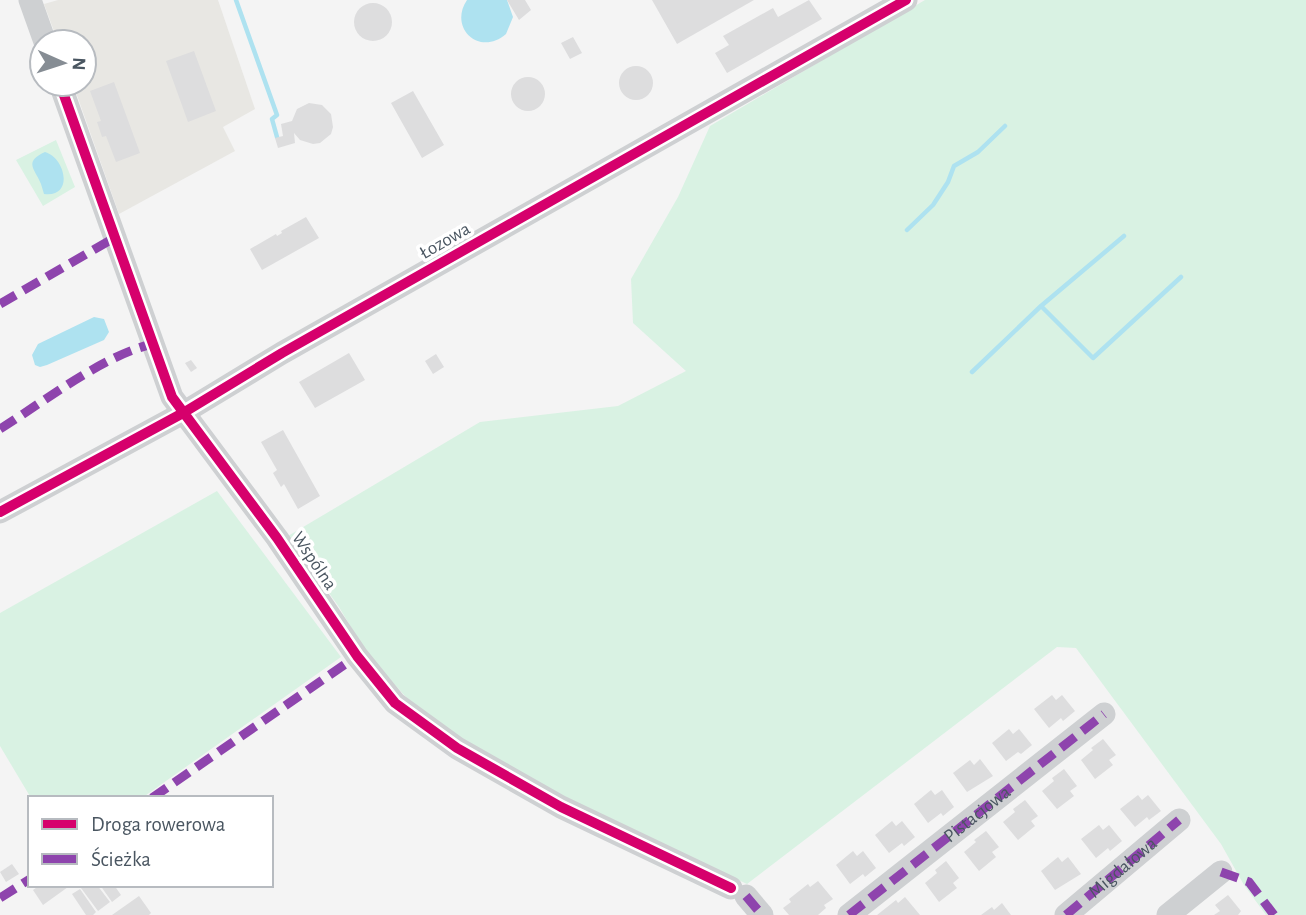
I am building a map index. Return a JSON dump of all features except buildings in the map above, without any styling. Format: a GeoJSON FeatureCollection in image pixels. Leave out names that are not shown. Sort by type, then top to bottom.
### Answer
{"type":"FeatureCollection","features":[{"type":"Feature","properties":{"kind":"street"},"geometry":{"type":"LineString","coordinates":[[30,0],[40,28]]}},
{"type":"Feature","properties":{"kind":"street","name":"Łozowa"},"geometry":{"type":"LineString","coordinates":[[0,512],[183,412],[282,353],[906,0]]}},
{"type":"Feature","properties":{"kind":"street","name":"Wspólna"},"geometry":{"type":"LineString","coordinates":[[65,98],[172,397],[276,538],[357,656],[396,703],[457,748],[561,807],[739,892],[762,915]]}},
{"type":"Feature","properties":{"kind":"street","name":"Pistacjowa"},"geometry":{"type":"LineString","coordinates":[[849,915],[1104,713]]}},
{"type":"Feature","properties":{"kind":"street","name":"Migdałowa"},"geometry":{"type":"LineString","coordinates":[[1066,915],[1178,820]]}},
{"type":"Feature","properties":{"kind":"street"},"geometry":{"type":"LineString","coordinates":[[1168,915],[1221,872]]}},
{"type":"Feature","properties":{"kind":"shaded area"},"geometry":{"type":"Polygon","coordinates":[[[58,0],[218,0],[255,109],[223,127],[235,151],[119,214],[78,98],[98,98],[98,28],[53,28],[44,4],[58,0]]]}},
{"type":"Feature","properties":{"kind":"green space"},"geometry":{"type":"Polygon","coordinates":[[[925,0],[1306,0],[1306,915],[1266,915],[1244,885],[1221,844],[1076,648],[1057,647],[747,884],[565,798],[473,748],[427,716],[404,695],[365,651],[339,607],[288,536],[480,422],[618,406],[686,371],[633,323],[631,279],[678,197],[710,126],[925,0]]]}},
{"type":"Feature","properties":{"kind":"green space"},"geometry":{"type":"Polygon","coordinates":[[[56,140],[75,187],[43,206],[16,160],[56,140]]]}},
{"type":"Feature","properties":{"kind":"green space"},"geometry":{"type":"Polygon","coordinates":[[[217,491],[341,657],[145,796],[30,796],[0,746],[0,613],[217,491]]]}},
{"type":"Feature","properties":{"kind":"water"},"geometry":{"type":"Polygon","coordinates":[[[467,0],[507,0],[513,17],[506,34],[486,42],[477,41],[470,36],[461,20],[467,0]]]}},
{"type":"Feature","properties":{"kind":"water"},"geometry":{"type":"Polygon","coordinates":[[[45,152],[58,162],[64,177],[60,190],[54,194],[44,194],[32,166],[34,159],[45,152]]]}},
{"type":"Feature","properties":{"kind":"water"},"geometry":{"type":"Polygon","coordinates":[[[94,317],[104,319],[109,332],[104,340],[47,365],[35,365],[32,355],[38,344],[94,317]]]}},
{"type":"Feature","properties":{"kind":"waterway"},"geometry":{"type":"LineString","coordinates":[[236,0],[277,115],[272,119],[277,137]]}},
{"type":"Feature","properties":{"kind":"waterway"},"geometry":{"type":"LineString","coordinates":[[907,230],[933,205],[948,182],[954,166],[978,152],[1005,126]]}},
{"type":"Feature","properties":{"kind":"waterway"},"geometry":{"type":"LineString","coordinates":[[1041,306],[1124,236]]}},
{"type":"Feature","properties":{"kind":"waterway"},"geometry":{"type":"LineString","coordinates":[[972,372],[1041,306],[1093,358],[1181,277]]}},
{"type":"Feature","properties":{"kind":"marked path"},"geometry":{"type":"LineString","coordinates":[[0,304],[114,238]]}},
{"type":"Feature","properties":{"kind":"marked path"},"geometry":{"type":"LineString","coordinates":[[0,429],[95,368],[134,349],[153,344]]}},
{"type":"Feature","properties":{"kind":"marked path"},"geometry":{"type":"LineString","coordinates":[[155,796],[357,656]]}},
{"type":"Feature","properties":{"kind":"marked path"},"geometry":{"type":"LineString","coordinates":[[849,915],[1104,714]]}},
{"type":"Feature","properties":{"kind":"marked path"},"geometry":{"type":"LineString","coordinates":[[1066,915],[1179,820]]}},
{"type":"Feature","properties":{"kind":"marked path"},"geometry":{"type":"LineString","coordinates":[[1221,872],[1249,882],[1274,915]]}},
{"type":"Feature","properties":{"kind":"marked path"},"geometry":{"type":"LineString","coordinates":[[0,898],[28,880]]}},
{"type":"Feature","properties":{"kind":"marked path"},"geometry":{"type":"LineString","coordinates":[[746,896],[762,915]]}},
{"type":"Feature","properties":{"kind":"cycle path"},"geometry":{"type":"LineString","coordinates":[[0,512],[183,413],[282,353],[906,0]]}},
{"type":"Feature","properties":{"kind":"cycle path"},"geometry":{"type":"LineString","coordinates":[[65,98],[172,397],[277,538],[357,656],[395,703],[457,748],[561,807],[731,888]]}}]}
